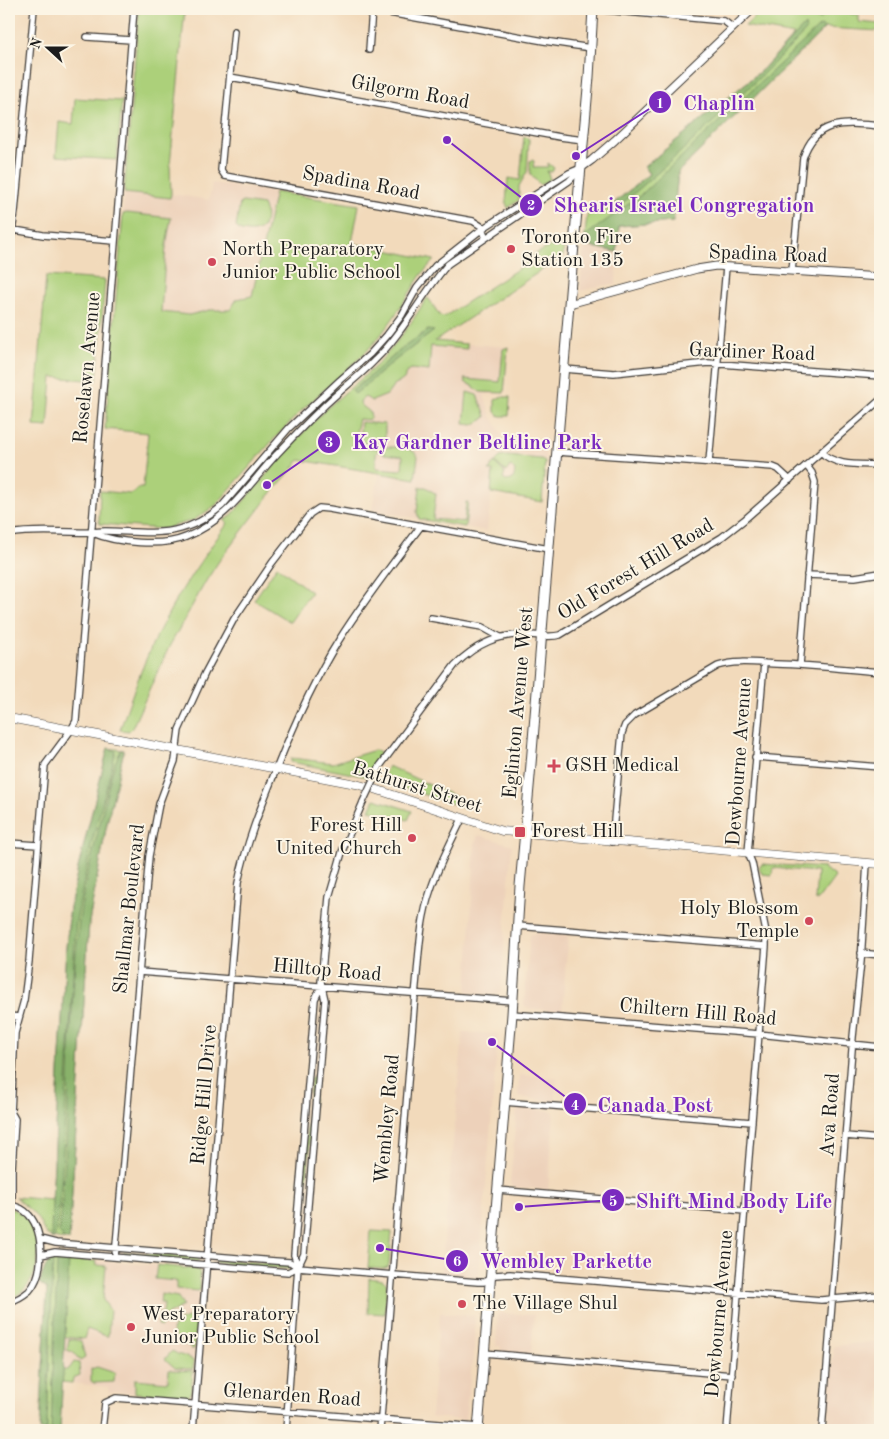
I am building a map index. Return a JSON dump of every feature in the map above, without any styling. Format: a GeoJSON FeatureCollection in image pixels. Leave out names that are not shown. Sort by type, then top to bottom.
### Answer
{"type":"FeatureCollection","features":[{"type":"Feature","properties":{"kind":"main road","name":"Eglinton Avenue West"},"geometry":{"type":"LineString","coordinates":[[478,1429],[512,1014],[517,926],[584,140],[593,9]]}},
{"type":"Feature","properties":{"kind":"main road","name":"Bathurst Street"},"geometry":{"type":"LineString","coordinates":[[9,718],[378,790],[502,832],[880,864]]}},
{"type":"Feature","properties":{"kind":"street"},"geometry":{"type":"LineString","coordinates":[[9,252],[34,9]]}},
{"type":"Feature","properties":{"kind":"street","name":"Roselawn Avenue"},"geometry":{"type":"LineString","coordinates":[[71,730],[76,721],[134,9]]}},
{"type":"Feature","properties":{"kind":"street"},"geometry":{"type":"LineString","coordinates":[[369,50],[370,9],[548,42],[591,48]]}},
{"type":"Feature","properties":{"kind":"street"},"geometry":{"type":"LineString","coordinates":[[593,9],[724,21],[733,28]]}},
{"type":"Feature","properties":{"kind":"street"},"geometry":{"type":"LineString","coordinates":[[91,532],[103,537],[135,542],[163,542],[185,538],[214,522],[228,511],[321,408],[376,360],[408,320],[434,280],[448,264],[569,181],[753,9]]}},
{"type":"Feature","properties":{"kind":"street"},"geometry":{"type":"LineString","coordinates":[[230,76],[234,31]]}},
{"type":"Feature","properties":{"kind":"street"},"geometry":{"type":"LineString","coordinates":[[87,37],[131,40]]}},
{"type":"Feature","properties":{"kind":"street","name":"Gilgorm Road"},"geometry":{"type":"LineString","coordinates":[[230,76],[584,140]]}},
{"type":"Feature","properties":{"kind":"street","name":"Spadina Road"},"geometry":{"type":"LineString","coordinates":[[230,76],[222,164],[222,174],[225,176],[473,221],[479,224],[482,229]]}},
{"type":"Feature","properties":{"kind":"street"},"geometry":{"type":"LineString","coordinates":[[792,271],[803,158],[810,141],[822,131],[836,124],[880,126]]}},
{"type":"Feature","properties":{"kind":"street"},"geometry":{"type":"LineString","coordinates":[[9,534],[34,530],[162,532],[183,530],[201,522],[222,506],[289,428],[328,390],[370,354],[392,328],[417,288],[435,266],[482,229],[569,173],[581,168]]}},
{"type":"Feature","properties":{"kind":"street"},"geometry":{"type":"LineString","coordinates":[[482,229],[486,238]]}},
{"type":"Feature","properties":{"kind":"street"},"geometry":{"type":"LineString","coordinates":[[11,230],[114,242]]}},
{"type":"Feature","properties":{"kind":"street"},"geometry":{"type":"LineString","coordinates":[[709,462],[726,266]]}},
{"type":"Feature","properties":{"kind":"street","name":"Spadina Road"},"geometry":{"type":"LineString","coordinates":[[569,304],[697,270],[726,266],[880,278]]}},
{"type":"Feature","properties":{"kind":"street","name":"Gardiner Road"},"geometry":{"type":"LineString","coordinates":[[564,369],[614,373],[708,363],[880,376]]}},
{"type":"Feature","properties":{"kind":"street","name":"Old Forest Hill Road"},"geometry":{"type":"LineString","coordinates":[[298,1267],[294,1255],[315,999],[321,987],[329,897],[343,849],[380,766],[455,665],[480,645],[513,634],[552,637],[560,635],[698,553],[744,520],[880,400]]}},
{"type":"Feature","properties":{"kind":"street"},"geometry":{"type":"LineString","coordinates":[[289,428],[295,435]]}},
{"type":"Feature","properties":{"kind":"street"},"geometry":{"type":"LineString","coordinates":[[557,452],[773,467],[790,480]]}},
{"type":"Feature","properties":{"kind":"street"},"geometry":{"type":"LineString","coordinates":[[821,452],[827,458],[836,462],[880,465]]}},
{"type":"Feature","properties":{"kind":"street"},"geometry":{"type":"LineString","coordinates":[[800,665],[815,482],[812,473],[806,465]]}},
{"type":"Feature","properties":{"kind":"street","name":"Shallmar Boulevard"},"geometry":{"type":"LineString","coordinates":[[115,1257],[152,836],[159,804],[175,761],[179,730],[190,703],[225,636],[272,563],[310,514],[319,508],[324,508],[421,526]]}},
{"type":"Feature","properties":{"kind":"street"},"geometry":{"type":"LineString","coordinates":[[421,526],[549,549]]}},
{"type":"Feature","properties":{"kind":"street","name":"Ridge Hill Drive"},"geometry":{"type":"LineString","coordinates":[[193,1430],[238,883],[242,863],[253,826],[299,714],[338,641],[373,589],[421,526]]}},
{"type":"Feature","properties":{"kind":"street"},"geometry":{"type":"LineString","coordinates":[[807,575],[847,578],[880,573]]}},
{"type":"Feature","properties":{"kind":"street"},"geometry":{"type":"LineString","coordinates":[[431,618],[482,627],[500,637]]}},
{"type":"Feature","properties":{"kind":"street"},"geometry":{"type":"LineString","coordinates":[[612,842],[622,733],[628,720],[635,715],[718,666],[728,663],[800,665],[880,672]]}},
{"type":"Feature","properties":{"kind":"street","name":"Dewbourne Avenue"},"geometry":{"type":"LineString","coordinates":[[727,1430],[766,946],[766,932],[752,863],[748,853],[764,663]]}},
{"type":"Feature","properties":{"kind":"street"},"geometry":{"type":"LineString","coordinates":[[9,1302],[22,1296],[32,1288],[37,1276],[41,1255],[40,1239],[30,1216],[18,1207],[9,1204],[12,1200],[10,1170],[15,1119],[9,1114],[15,1032],[28,979],[45,765],[71,730]]}},
{"type":"Feature","properties":{"kind":"street"},"geometry":{"type":"LineString","coordinates":[[755,757],[880,767]]}},
{"type":"Feature","properties":{"kind":"street","name":"Wembley Road"},"geometry":{"type":"LineString","coordinates":[[380,1430],[422,924],[430,890],[462,819]]}},
{"type":"Feature","properties":{"kind":"street"},"geometry":{"type":"LineString","coordinates":[[9,843],[38,845]]}},
{"type":"Feature","properties":{"kind":"street","name":"Ava Road"},"geometry":{"type":"LineString","coordinates":[[822,1430],[867,863]]}},
{"type":"Feature","properties":{"kind":"street"},"geometry":{"type":"LineString","coordinates":[[517,926],[766,946]]}},
{"type":"Feature","properties":{"kind":"street"},"geometry":{"type":"LineString","coordinates":[[861,953],[880,955]]}},
{"type":"Feature","properties":{"kind":"street","name":"Hilltop Road"},"geometry":{"type":"LineString","coordinates":[[139,972],[415,995],[513,1001]]}},
{"type":"Feature","properties":{"kind":"street","name":"Old Forest Hill Road"},"geometry":{"type":"LineString","coordinates":[[286,1430],[298,1267],[304,1254],[325,1000],[321,987]]}},
{"type":"Feature","properties":{"kind":"street","name":"Chiltern Hill Road"},"geometry":{"type":"LineString","coordinates":[[512,1014],[759,1034],[880,1047]]}},
{"type":"Feature","properties":{"kind":"street"},"geometry":{"type":"LineString","coordinates":[[9,1016],[19,1017]]}},
{"type":"Feature","properties":{"kind":"street"},"geometry":{"type":"LineString","coordinates":[[310,1072],[318,1073]]}},
{"type":"Feature","properties":{"kind":"street"},"geometry":{"type":"LineString","coordinates":[[504,1102],[752,1122]]}},
{"type":"Feature","properties":{"kind":"street"},"geometry":{"type":"LineString","coordinates":[[846,1136],[880,1139]]}},
{"type":"Feature","properties":{"kind":"street"},"geometry":{"type":"LineString","coordinates":[[300,1184],[310,1185]]}},
{"type":"Feature","properties":{"kind":"street"},"geometry":{"type":"LineString","coordinates":[[497,1190],[745,1211]]}},
{"type":"Feature","properties":{"kind":"street"},"geometry":{"type":"LineString","coordinates":[[40,1239],[56,1244],[290,1262],[298,1267],[478,1282],[484,1282],[495,1275],[510,1274],[832,1300],[880,1295]]}},
{"type":"Feature","properties":{"kind":"street"},"geometry":{"type":"LineString","coordinates":[[41,1255],[55,1252],[288,1272],[298,1267]]}},
{"type":"Feature","properties":{"kind":"street"},"geometry":{"type":"LineString","coordinates":[[484,1353],[732,1375]]}},
{"type":"Feature","properties":{"kind":"street","name":"Glenarden Road"},"geometry":{"type":"LineString","coordinates":[[102,1430],[105,1403],[116,1398],[380,1419],[478,1429]]}},
{"type":"Feature","properties":{"kind":"shaded area","name":"North Preparatory Junior Public School"},"geometry":{"type":"Polygon","coordinates":[[[212,183],[275,192],[252,297],[230,310],[210,310],[189,315],[161,312],[166,246],[171,218],[123,214],[124,193],[169,198],[171,194],[209,200],[212,183]]]}},
{"type":"Feature","properties":{"kind":"shaded area"},"geometry":{"type":"Polygon","coordinates":[[[584,245],[617,252],[616,285],[604,285],[580,291],[584,245]]]}},
{"type":"Feature","properties":{"kind":"shaded area"},"geometry":{"type":"Polygon","coordinates":[[[434,341],[508,347],[505,393],[484,395],[491,416],[503,436],[546,439],[542,502],[491,493],[487,531],[372,510],[379,474],[300,460],[366,395],[434,341]]]}},
{"type":"Feature","properties":{"kind":"shaded area"},"geometry":{"type":"Polygon","coordinates":[[[478,835],[512,845],[501,991],[497,995],[467,993],[475,844],[478,835]]]}},
{"type":"Feature","properties":{"kind":"shaded area"},"geometry":{"type":"Polygon","coordinates":[[[535,933],[568,936],[562,1011],[527,1008],[524,1005],[530,935],[535,933]]]}},
{"type":"Feature","properties":{"kind":"shaded area"},"geometry":{"type":"Polygon","coordinates":[[[463,1032],[498,1034],[479,1272],[478,1275],[473,1277],[441,1274],[463,1032]]]}},
{"type":"Feature","properties":{"kind":"shaded area"},"geometry":{"type":"Polygon","coordinates":[[[519,1075],[557,1078],[555,1101],[518,1097],[519,1075]]]}},
{"type":"Feature","properties":{"kind":"shaded area"},"geometry":{"type":"Polygon","coordinates":[[[517,1109],[554,1112],[548,1190],[513,1187],[510,1184],[517,1109]]]}},
{"type":"Feature","properties":{"kind":"shaded area","name":"West Preparatory Junior Public School"},"geometry":{"type":"Polygon","coordinates":[[[69,1259],[194,1268],[199,1270],[191,1392],[188,1397],[109,1393],[108,1387],[62,1382],[69,1259]]]}},
{"type":"Feature","properties":{"kind":"shaded area"},"geometry":{"type":"Polygon","coordinates":[[[440,1313],[475,1316],[474,1348],[465,1420],[431,1417],[440,1313]]]}},
{"type":"Feature","properties":{"kind":"shaded area"},"geometry":{"type":"Polygon","coordinates":[[[498,1313],[534,1315],[531,1354],[500,1351],[501,1346],[496,1346],[498,1313]]]}},
{"type":"Feature","properties":{"kind":"shaded area"},"geometry":{"type":"Polygon","coordinates":[[[880,1341],[880,1430],[828,1430],[834,1346],[880,1341]]]}},
{"type":"Feature","properties":{"kind":"green space"},"geometry":{"type":"Polygon","coordinates":[[[139,9],[185,9],[170,165],[170,198],[124,193],[139,9]]]}},
{"type":"Feature","properties":{"kind":"green space"},"geometry":{"type":"Polygon","coordinates":[[[821,9],[845,9],[842,12],[859,15],[859,22],[880,24],[880,31],[825,28],[678,172],[673,222],[619,226],[617,252],[584,245],[587,215],[597,208],[601,214],[649,174],[644,167],[763,69],[794,35],[745,26],[761,11],[817,13],[821,9]]]}},
{"type":"Feature","properties":{"kind":"green space"},"geometry":{"type":"Polygon","coordinates":[[[821,9],[831,9],[820,19],[801,15],[765,14],[761,11],[817,13],[821,9]]]}},
{"type":"Feature","properties":{"kind":"green space"},"geometry":{"type":"Polygon","coordinates":[[[805,25],[806,31],[735,101],[611,213],[608,208],[649,174],[644,167],[763,69],[805,25]]]}},
{"type":"Feature","properties":{"kind":"green space"},"geometry":{"type":"Polygon","coordinates":[[[820,26],[825,28],[678,172],[673,222],[619,226],[617,252],[584,245],[585,236],[642,194],[820,26]]]}},
{"type":"Feature","properties":{"kind":"green space"},"geometry":{"type":"Polygon","coordinates":[[[75,98],[122,101],[117,160],[56,156],[59,122],[73,124],[75,98]]]}},
{"type":"Feature","properties":{"kind":"green space"},"geometry":{"type":"Polygon","coordinates":[[[524,136],[529,139],[527,172],[519,186],[519,200],[508,208],[506,203],[508,178],[520,180],[524,136]]]}},
{"type":"Feature","properties":{"kind":"green space"},"geometry":{"type":"Polygon","coordinates":[[[530,161],[534,161],[533,167],[548,167],[548,163],[554,168],[552,172],[547,171],[550,179],[540,185],[530,174],[530,161]]]}},
{"type":"Feature","properties":{"kind":"green space"},"geometry":{"type":"Polygon","coordinates":[[[275,192],[359,205],[352,243],[434,260],[421,275],[380,336],[365,353],[303,409],[216,505],[194,520],[163,529],[100,524],[100,491],[131,494],[137,488],[143,488],[148,433],[105,429],[123,214],[171,218],[166,246],[161,312],[189,315],[210,310],[230,310],[237,299],[252,296],[275,192]]]}},
{"type":"Feature","properties":{"kind":"green space"},"geometry":{"type":"Polygon","coordinates":[[[240,203],[263,205],[266,217],[264,225],[258,231],[241,231],[236,227],[240,203]]]}},
{"type":"Feature","properties":{"kind":"green space"},"geometry":{"type":"Polygon","coordinates":[[[564,239],[563,256],[435,341],[467,344],[467,349],[431,346],[429,371],[411,369],[405,374],[405,378],[395,384],[387,395],[372,401],[365,397],[360,401],[361,405],[370,412],[371,417],[369,420],[359,419],[353,447],[379,448],[376,454],[376,468],[400,470],[402,469],[403,456],[384,454],[383,447],[412,450],[418,456],[415,479],[300,460],[269,496],[219,561],[169,647],[132,728],[129,731],[120,730],[153,644],[188,580],[228,523],[224,520],[230,517],[298,438],[327,408],[377,365],[410,324],[427,298],[440,316],[444,317],[527,263],[526,259],[564,239]]]}},
{"type":"Feature","properties":{"kind":"green space"},"geometry":{"type":"Polygon","coordinates":[[[46,276],[105,280],[97,381],[52,377],[48,427],[34,426],[46,276]]]}},
{"type":"Feature","properties":{"kind":"green space"},"geometry":{"type":"Polygon","coordinates":[[[428,330],[434,331],[355,394],[352,391],[404,347],[428,330]]]}},
{"type":"Feature","properties":{"kind":"green space"},"geometry":{"type":"Polygon","coordinates":[[[508,347],[504,393],[480,392],[466,383],[464,379],[500,382],[503,349],[508,347]]]}},
{"type":"Feature","properties":{"kind":"green space"},"geometry":{"type":"Polygon","coordinates":[[[467,392],[477,395],[486,416],[473,425],[464,424],[467,392]]]}},
{"type":"Feature","properties":{"kind":"green space"},"geometry":{"type":"Polygon","coordinates":[[[500,397],[510,397],[509,416],[500,416],[495,412],[495,400],[500,397]]]}},
{"type":"Feature","properties":{"kind":"green space"},"geometry":{"type":"Polygon","coordinates":[[[361,422],[372,423],[373,425],[373,423],[385,424],[385,442],[383,445],[359,443],[361,422]]]}},
{"type":"Feature","properties":{"kind":"green space"},"geometry":{"type":"Polygon","coordinates":[[[507,456],[545,461],[542,502],[491,493],[493,471],[489,471],[494,462],[505,473],[503,479],[506,481],[512,480],[514,476],[515,472],[512,467],[510,466],[506,472],[495,462],[500,457],[507,456]]]}},
{"type":"Feature","properties":{"kind":"green space"},"geometry":{"type":"Polygon","coordinates":[[[420,487],[426,487],[436,494],[433,519],[464,522],[466,502],[468,502],[465,527],[419,519],[417,512],[420,487]]]}},
{"type":"Feature","properties":{"kind":"green space"},"geometry":{"type":"Polygon","coordinates":[[[277,566],[311,592],[290,622],[254,600],[277,566]]]}},
{"type":"Feature","properties":{"kind":"green space"},"geometry":{"type":"Polygon","coordinates":[[[108,748],[124,750],[107,823],[89,922],[69,1240],[47,1235],[36,1217],[16,1197],[52,1200],[70,907],[108,748]]]}},
{"type":"Feature","properties":{"kind":"green space"},"geometry":{"type":"Polygon","coordinates":[[[108,748],[116,751],[91,846],[76,922],[61,1189],[54,1239],[51,1238],[52,1200],[70,907],[108,748]]]}},
{"type":"Feature","properties":{"kind":"green space"},"geometry":{"type":"Polygon","coordinates":[[[121,750],[124,750],[107,823],[89,922],[69,1240],[64,1240],[59,1232],[66,1155],[72,1000],[79,922],[85,885],[109,785],[117,757],[121,750]]]}},
{"type":"Feature","properties":{"kind":"green space"},"geometry":{"type":"Polygon","coordinates":[[[375,750],[381,753],[368,777],[291,762],[291,758],[333,763],[375,750]]]}},
{"type":"Feature","properties":{"kind":"green space"},"geometry":{"type":"Polygon","coordinates":[[[388,766],[465,801],[463,807],[381,781],[388,766]]]}},
{"type":"Feature","properties":{"kind":"green space"},"geometry":{"type":"Polygon","coordinates":[[[375,799],[412,811],[408,820],[370,810],[375,799]]]}},
{"type":"Feature","properties":{"kind":"green space"},"geometry":{"type":"Polygon","coordinates":[[[762,864],[824,868],[835,877],[818,900],[815,900],[817,872],[773,868],[772,875],[762,874],[759,868],[762,864]]]}},
{"type":"Feature","properties":{"kind":"green space"},"geometry":{"type":"Polygon","coordinates":[[[313,1076],[315,1078],[307,1180],[305,1181],[303,1180],[311,1078],[313,1076]]]}},
{"type":"Feature","properties":{"kind":"green space"},"geometry":{"type":"Polygon","coordinates":[[[9,1208],[22,1214],[31,1225],[36,1238],[38,1253],[36,1268],[31,1281],[22,1292],[9,1298],[9,1208]]]}},
{"type":"Feature","properties":{"kind":"green space"},"geometry":{"type":"Polygon","coordinates":[[[371,1231],[392,1232],[388,1267],[382,1269],[368,1268],[371,1231]]]}},
{"type":"Feature","properties":{"kind":"green space"},"geometry":{"type":"Polygon","coordinates":[[[124,1252],[198,1257],[199,1260],[197,1262],[124,1255],[124,1252]]]}},
{"type":"Feature","properties":{"kind":"green space"},"geometry":{"type":"Polygon","coordinates":[[[53,1259],[97,1261],[96,1265],[106,1266],[103,1300],[110,1310],[108,1336],[87,1329],[84,1339],[64,1337],[63,1371],[69,1369],[74,1362],[79,1363],[80,1375],[73,1378],[72,1383],[62,1382],[60,1430],[40,1430],[47,1289],[39,1283],[46,1266],[53,1259]]]}},
{"type":"Feature","properties":{"kind":"green space"},"geometry":{"type":"Polygon","coordinates":[[[53,1259],[47,1430],[40,1430],[47,1289],[39,1283],[46,1266],[53,1259]]]}},
{"type":"Feature","properties":{"kind":"green space"},"geometry":{"type":"Polygon","coordinates":[[[60,1259],[69,1259],[60,1430],[51,1430],[57,1262],[60,1259]]]}},
{"type":"Feature","properties":{"kind":"green space"},"geometry":{"type":"Polygon","coordinates":[[[215,1259],[289,1265],[291,1267],[289,1269],[216,1263],[215,1259]]]}},
{"type":"Feature","properties":{"kind":"green space"},"geometry":{"type":"Polygon","coordinates":[[[157,1265],[196,1269],[200,1272],[199,1291],[176,1289],[176,1281],[155,1279],[157,1265]]]}},
{"type":"Feature","properties":{"kind":"green space"},"geometry":{"type":"Polygon","coordinates":[[[369,1278],[383,1280],[387,1284],[385,1314],[368,1313],[369,1278]]]}},
{"type":"Feature","properties":{"kind":"green space"},"geometry":{"type":"Polygon","coordinates":[[[161,1294],[178,1297],[183,1306],[168,1314],[161,1327],[158,1326],[159,1313],[163,1313],[164,1303],[160,1303],[161,1294]]]}},
{"type":"Feature","properties":{"kind":"green space"},"geometry":{"type":"Polygon","coordinates":[[[197,1317],[194,1349],[191,1349],[191,1347],[177,1338],[172,1330],[179,1321],[197,1317]]]}},
{"type":"Feature","properties":{"kind":"green space"},"geometry":{"type":"Polygon","coordinates":[[[69,1339],[81,1341],[85,1358],[80,1361],[73,1352],[67,1350],[69,1339]]]}},
{"type":"Feature","properties":{"kind":"green space"},"geometry":{"type":"Polygon","coordinates":[[[172,1351],[194,1361],[193,1369],[175,1368],[165,1359],[172,1351]]]}},
{"type":"Feature","properties":{"kind":"green space"},"geometry":{"type":"Polygon","coordinates":[[[97,1367],[115,1373],[114,1382],[94,1383],[91,1381],[91,1369],[97,1367]]]}},
{"type":"Feature","properties":{"kind":"green space"},"geometry":{"type":"Polygon","coordinates":[[[169,1370],[193,1371],[191,1392],[188,1397],[135,1393],[135,1379],[168,1382],[169,1370]]]}},
{"type":"Feature","properties":{"kind":"place","name":"Shearis Israel Congregation"},"geometry":{"type":"Point","coordinates":[447,140]}},
{"type":"Feature","properties":{"kind":"place","name":"Chaplin"},"geometry":{"type":"Point","coordinates":[576,156]}},
{"type":"Feature","properties":{"kind":"place","name":"Toronto Fire Station 135"},"geometry":{"type":"Point","coordinates":[511,249]}},
{"type":"Feature","properties":{"kind":"place","name":"North Preparatory Junior Public School"},"geometry":{"type":"Point","coordinates":[212,262]}},
{"type":"Feature","properties":{"kind":"place","name":"Kay Gardner Beltline Park"},"geometry":{"type":"Point","coordinates":[267,485]}},
{"type":"Feature","properties":{"kind":"place","name":"GSH Medical"},"geometry":{"type":"Point","coordinates":[554,766]}},
{"type":"Feature","properties":{"kind":"place","name":"Forest Hill"},"geometry":{"type":"Point","coordinates":[520,832]}},
{"type":"Feature","properties":{"kind":"place","name":"Forest Hill United Church"},"geometry":{"type":"Point","coordinates":[412,838]}},
{"type":"Feature","properties":{"kind":"place","name":"Holy Blossom Temple"},"geometry":{"type":"Point","coordinates":[809,921]}},
{"type":"Feature","properties":{"kind":"place","name":"Canada Post"},"geometry":{"type":"Point","coordinates":[492,1042]}},
{"type":"Feature","properties":{"kind":"place","name":"Shift Mind Body Life"},"geometry":{"type":"Point","coordinates":[519,1207]}},
{"type":"Feature","properties":{"kind":"place","name":"Wembley Parkette"},"geometry":{"type":"Point","coordinates":[380,1248]}},
{"type":"Feature","properties":{"kind":"place","name":"The Village Shul"},"geometry":{"type":"Point","coordinates":[462,1304]}},
{"type":"Feature","properties":{"kind":"place","name":"West Preparatory Junior Public School"},"geometry":{"type":"Point","coordinates":[131,1327]}}]}
